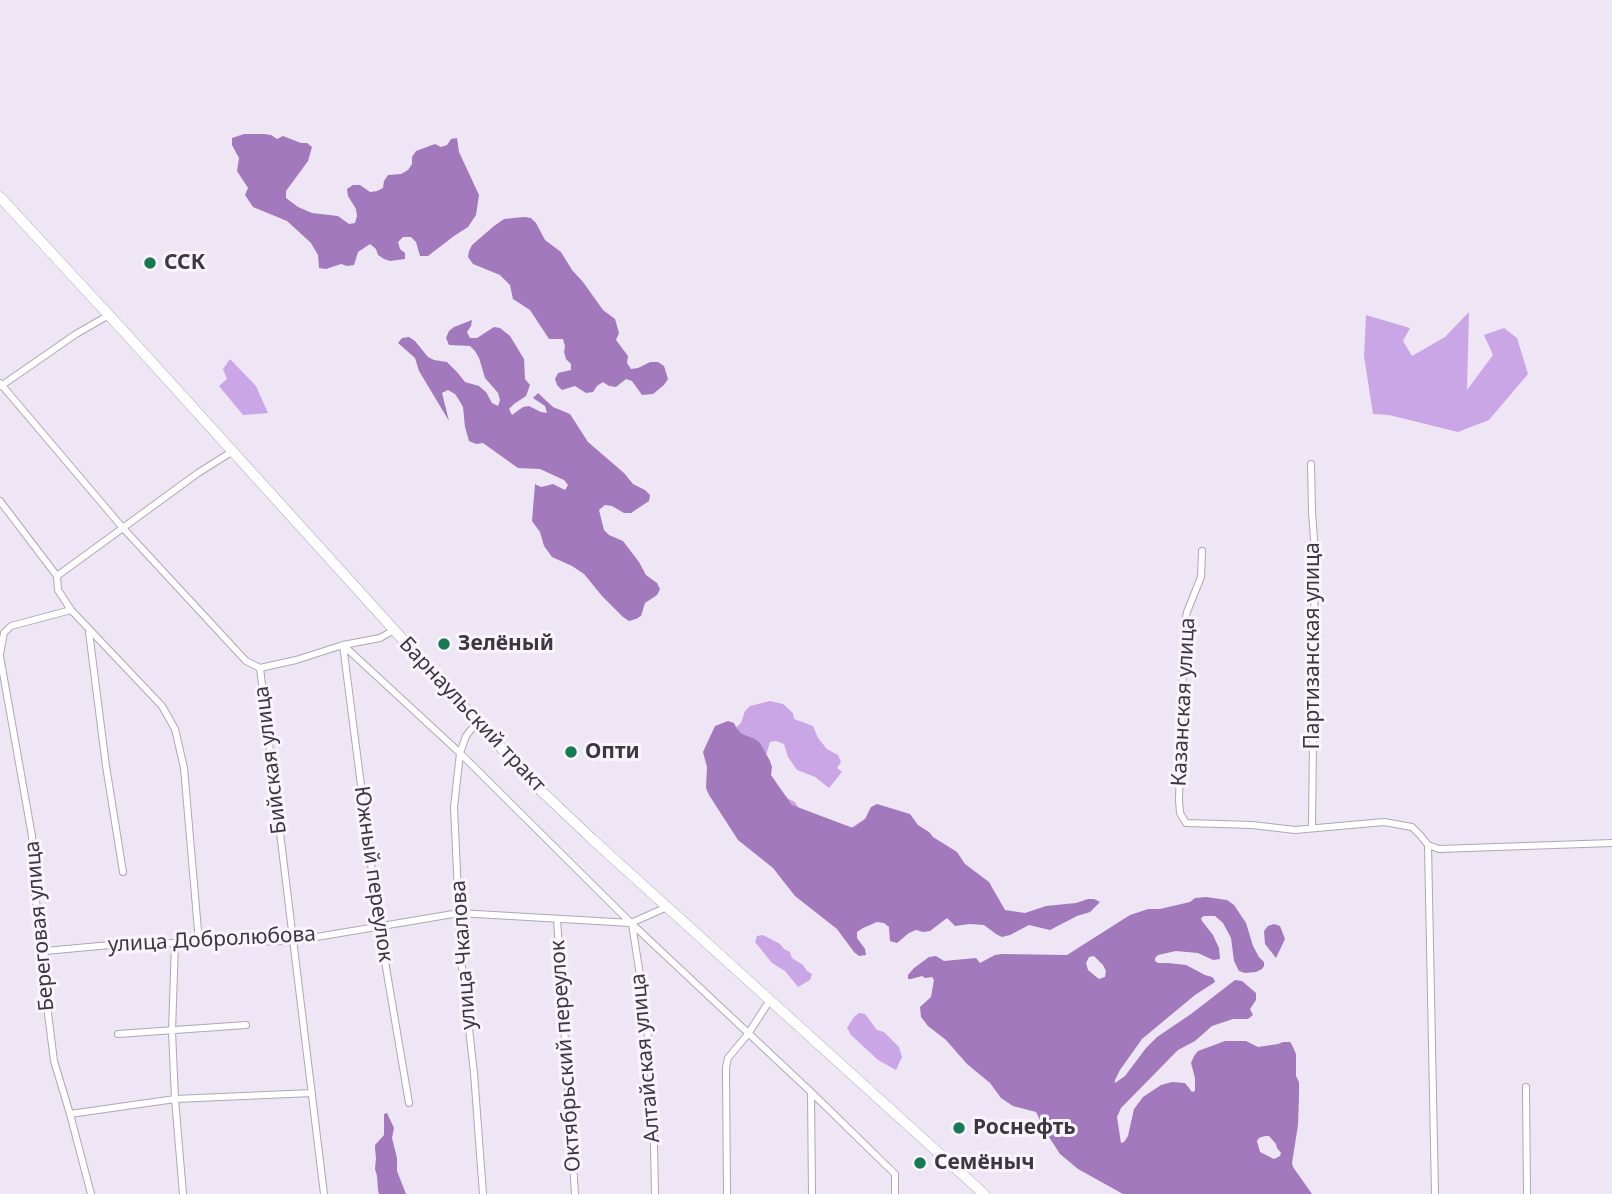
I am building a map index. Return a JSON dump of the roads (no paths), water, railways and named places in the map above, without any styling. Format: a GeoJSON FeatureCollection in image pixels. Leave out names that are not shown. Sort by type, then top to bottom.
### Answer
{"type":"FeatureCollection","features":[{"type":"Feature","properties":{"kind":"main road","name":"Барнаульский тракт"},"geometry":{"type":"LineString","coordinates":[[0,197],[531,781],[984,1194]]}},
{"type":"Feature","properties":{"kind":"street"},"geometry":{"type":"LineString","coordinates":[[1,385],[108,315]]}},
{"type":"Feature","properties":{"kind":"street","name":"Бийская улица"},"geometry":{"type":"LineString","coordinates":[[1,385],[122,527],[246,661],[260,668],[324,1194]]}},
{"type":"Feature","properties":{"kind":"street"},"geometry":{"type":"LineString","coordinates":[[57,576],[198,473],[233,452]]}},
{"type":"Feature","properties":{"kind":"street","name":"Партизанская улица"},"geometry":{"type":"LineString","coordinates":[[1311,464],[1315,553],[1312,828]]}},
{"type":"Feature","properties":{"kind":"street"},"geometry":{"type":"LineString","coordinates":[[0,501],[57,576],[58,590],[71,610],[162,706],[174,729],[184,768],[199,942]]}},
{"type":"Feature","properties":{"kind":"street","name":"Казанская улица"},"geometry":{"type":"LineString","coordinates":[[1202,551],[1201,577],[1184,627],[1180,813],[1186,823],[1263,825],[1295,830],[1312,828]]}},
{"type":"Feature","properties":{"kind":"street","name":"Береговая улица"},"geometry":{"type":"LineString","coordinates":[[71,610],[11,626],[4,633],[0,655],[32,835],[35,896],[45,951],[43,974],[54,1061],[91,1194]]}},
{"type":"Feature","properties":{"kind":"street"},"geometry":{"type":"LineString","coordinates":[[260,668],[343,645],[380,638],[394,629]]}},
{"type":"Feature","properties":{"kind":"street"},"geometry":{"type":"LineString","coordinates":[[89,630],[123,872]]}},
{"type":"Feature","properties":{"kind":"street"},"geometry":{"type":"LineString","coordinates":[[343,645],[460,753],[631,923],[895,1174],[895,1194]]}},
{"type":"Feature","properties":{"kind":"street","name":"Южный переулок"},"geometry":{"type":"LineString","coordinates":[[343,645],[379,926],[409,1103]]}},
{"type":"Feature","properties":{"kind":"street","name":"улица Чкалова"},"geometry":{"type":"LineString","coordinates":[[478,721],[466,736],[460,753],[454,807],[461,958],[474,1073],[483,1194]]}},
{"type":"Feature","properties":{"kind":"street"},"geometry":{"type":"LineString","coordinates":[[1312,828],[1384,822],[1412,827],[1427,845],[1435,1194]]}},
{"type":"Feature","properties":{"kind":"street"},"geometry":{"type":"LineString","coordinates":[[1427,845],[1439,849],[1612,843]]}},
{"type":"Feature","properties":{"kind":"street","name":"улица Добролюбова"},"geometry":{"type":"LineString","coordinates":[[45,951],[121,944],[293,941],[459,913],[631,923],[667,907]]}},
{"type":"Feature","properties":{"kind":"street","name":"Октябрьский переулок"},"geometry":{"type":"LineString","coordinates":[[557,919],[575,1194]]}},
{"type":"Feature","properties":{"kind":"street","name":"Алтайская улица"},"geometry":{"type":"LineString","coordinates":[[631,923],[646,1014],[653,1096],[654,1194]]}},
{"type":"Feature","properties":{"kind":"street"},"geometry":{"type":"LineString","coordinates":[[175,943],[172,1031],[183,1194]]}},
{"type":"Feature","properties":{"kind":"street"},"geometry":{"type":"LineString","coordinates":[[727,1194],[726,1067],[728,1058],[748,1034],[770,1000]]}},
{"type":"Feature","properties":{"kind":"street"},"geometry":{"type":"LineString","coordinates":[[118,1034],[246,1025]]}},
{"type":"Feature","properties":{"kind":"street"},"geometry":{"type":"LineString","coordinates":[[1526,1087],[1527,1194]]}},
{"type":"Feature","properties":{"kind":"street"},"geometry":{"type":"LineString","coordinates":[[811,1092],[812,1194]]}},
{"type":"Feature","properties":{"kind":"street"},"geometry":{"type":"LineString","coordinates":[[70,1114],[175,1099],[312,1093]]}},
{"type":"Feature","properties":{"kind":"place","name":"ССК"},"geometry":{"type":"Point","coordinates":[150,263]}},
{"type":"Feature","properties":{"kind":"place","name":"Зелёный"},"geometry":{"type":"Point","coordinates":[444,644]}},
{"type":"Feature","properties":{"kind":"place","name":"Опти"},"geometry":{"type":"Point","coordinates":[571,752]}},
{"type":"Feature","properties":{"kind":"place","name":"Роснефть"},"geometry":{"type":"Point","coordinates":[959,1128]}},
{"type":"Feature","properties":{"kind":"place","name":"Семёныч"},"geometry":{"type":"Point","coordinates":[920,1163]}}]}
